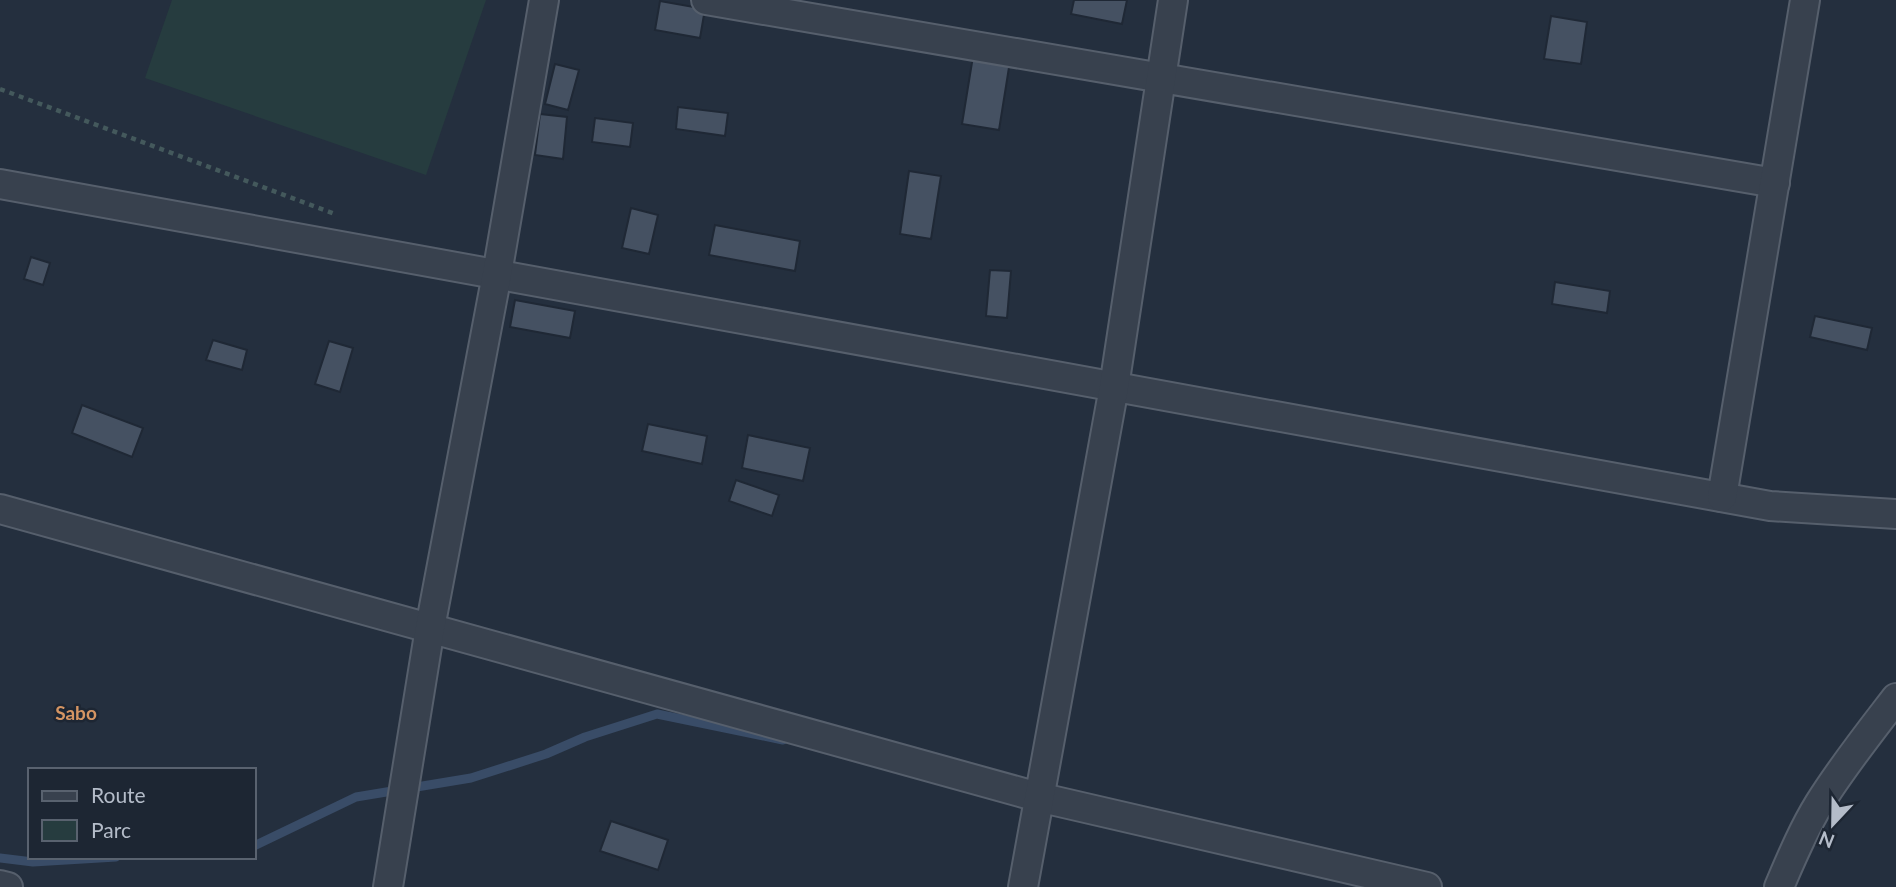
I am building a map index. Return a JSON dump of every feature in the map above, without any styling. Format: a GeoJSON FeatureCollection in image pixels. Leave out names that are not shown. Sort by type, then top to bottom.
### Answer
{"type":"FeatureCollection","features":[{"type":"Feature","properties":{"kind":"street"},"geometry":{"type":"LineString","coordinates":[[388,887],[430,628],[497,274],[544,0]]}},
{"type":"Feature","properties":{"kind":"street"},"geometry":{"type":"LineString","coordinates":[[706,0],[1775,183]]}},
{"type":"Feature","properties":{"kind":"street"},"geometry":{"type":"LineString","coordinates":[[1023,887],[1114,387],[1173,0]]}},
{"type":"Feature","properties":{"kind":"street"},"geometry":{"type":"LineString","coordinates":[[1722,497],[1805,0]]}},
{"type":"Feature","properties":{"kind":"street"},"geometry":{"type":"LineString","coordinates":[[0,184],[1770,506],[1896,514]]}},
{"type":"Feature","properties":{"kind":"street"},"geometry":{"type":"LineString","coordinates":[[0,509],[1038,797],[1427,887]]}},
{"type":"Feature","properties":{"kind":"street"},"geometry":{"type":"LineString","coordinates":[[1779,887],[1797,844],[1818,806],[1846,763],[1896,698]]}},
{"type":"Feature","properties":{"kind":"street"},"geometry":{"type":"LineString","coordinates":[[0,886],[8,887]]}},
{"type":"Feature","properties":{"kind":"path"},"geometry":{"type":"LineString","coordinates":[[0,89],[341,216]]}},
{"type":"Feature","properties":{"kind":"green space"},"geometry":{"type":"Polygon","coordinates":[[[172,0],[486,0],[426,175],[145,78],[172,0]]]}},
{"type":"Feature","properties":{"kind":"building"},"geometry":{"type":"Polygon","coordinates":[[[1074,0],[1127,0],[1122,24],[1071,14],[1074,0]]]}},
{"type":"Feature","properties":{"kind":"building"},"geometry":{"type":"Polygon","coordinates":[[[660,1],[705,9],[700,38],[655,30],[660,1]]]}},
{"type":"Feature","properties":{"kind":"building"},"geometry":{"type":"Polygon","coordinates":[[[1551,16],[1587,22],[1581,64],[1544,59],[1551,16]]]}},
{"type":"Feature","properties":{"kind":"building"},"geometry":{"type":"Polygon","coordinates":[[[974,50],[1011,55],[999,130],[962,124],[974,50]]]}},
{"type":"Feature","properties":{"kind":"building"},"geometry":{"type":"Polygon","coordinates":[[[555,64],[579,70],[568,110],[545,104],[555,64]]]}},
{"type":"Feature","properties":{"kind":"building"},"geometry":{"type":"Polygon","coordinates":[[[678,107],[728,113],[725,136],[676,129],[678,107]]]}},
{"type":"Feature","properties":{"kind":"building"},"geometry":{"type":"Polygon","coordinates":[[[540,114],[567,117],[563,159],[535,155],[540,114]]]}},
{"type":"Feature","properties":{"kind":"building"},"geometry":{"type":"Polygon","coordinates":[[[595,118],[633,123],[630,147],[592,142],[595,118]]]}},
{"type":"Feature","properties":{"kind":"building"},"geometry":{"type":"Polygon","coordinates":[[[909,171],[941,176],[931,239],[900,234],[909,171]]]}},
{"type":"Feature","properties":{"kind":"building"},"geometry":{"type":"Polygon","coordinates":[[[631,208],[658,215],[649,254],[622,248],[631,208]]]}},
{"type":"Feature","properties":{"kind":"building"},"geometry":{"type":"Polygon","coordinates":[[[715,225],[800,241],[795,271],[709,255],[715,225]]]}},
{"type":"Feature","properties":{"kind":"building"},"geometry":{"type":"Polygon","coordinates":[[[31,257],[50,263],[43,285],[24,279],[31,257]]]}},
{"type":"Feature","properties":{"kind":"building"},"geometry":{"type":"Polygon","coordinates":[[[990,270],[1011,271],[1007,318],[986,316],[990,270]]]}},
{"type":"Feature","properties":{"kind":"building"},"geometry":{"type":"Polygon","coordinates":[[[1555,282],[1610,291],[1607,313],[1552,304],[1555,282]]]}},
{"type":"Feature","properties":{"kind":"building"},"geometry":{"type":"Polygon","coordinates":[[[515,300],[575,311],[570,338],[510,327],[515,300]]]}},
{"type":"Feature","properties":{"kind":"building"},"geometry":{"type":"Polygon","coordinates":[[[1815,316],[1872,328],[1867,350],[1810,337],[1815,316]]]}},
{"type":"Feature","properties":{"kind":"building"},"geometry":{"type":"Polygon","coordinates":[[[213,340],[247,350],[242,370],[206,360],[213,340]]]}},
{"type":"Feature","properties":{"kind":"building"},"geometry":{"type":"Polygon","coordinates":[[[329,341],[353,348],[340,392],[315,384],[329,341]]]}},
{"type":"Feature","properties":{"kind":"building"},"geometry":{"type":"Polygon","coordinates":[[[82,405],[143,428],[132,457],[72,433],[82,405]]]}},
{"type":"Feature","properties":{"kind":"building"},"geometry":{"type":"Polygon","coordinates":[[[648,424],[707,436],[702,464],[642,451],[648,424]]]}},
{"type":"Feature","properties":{"kind":"building"},"geometry":{"type":"Polygon","coordinates":[[[748,435],[810,448],[803,481],[742,468],[748,435]]]}},
{"type":"Feature","properties":{"kind":"building"},"geometry":{"type":"Polygon","coordinates":[[[736,480],[779,495],[772,516],[729,501],[736,480]]]}},
{"type":"Feature","properties":{"kind":"building"},"geometry":{"type":"Polygon","coordinates":[[[611,821],[668,840],[658,870],[600,851],[611,821]]]}},
{"type":"Feature","properties":{"kind":"waterway"},"geometry":{"type":"LineString","coordinates":[[256,845],[356,797],[471,778],[657,714],[783,740]]}},
{"type":"Feature","properties":{"kind":"waterway"},"geometry":{"type":"LineString","coordinates":[[0,858],[33,862],[83,859]]}},
{"type":"Feature","properties":{"kind":"district","name":"Sabo"},"geometry":{"type":"Point","coordinates":[76,713]}}]}
